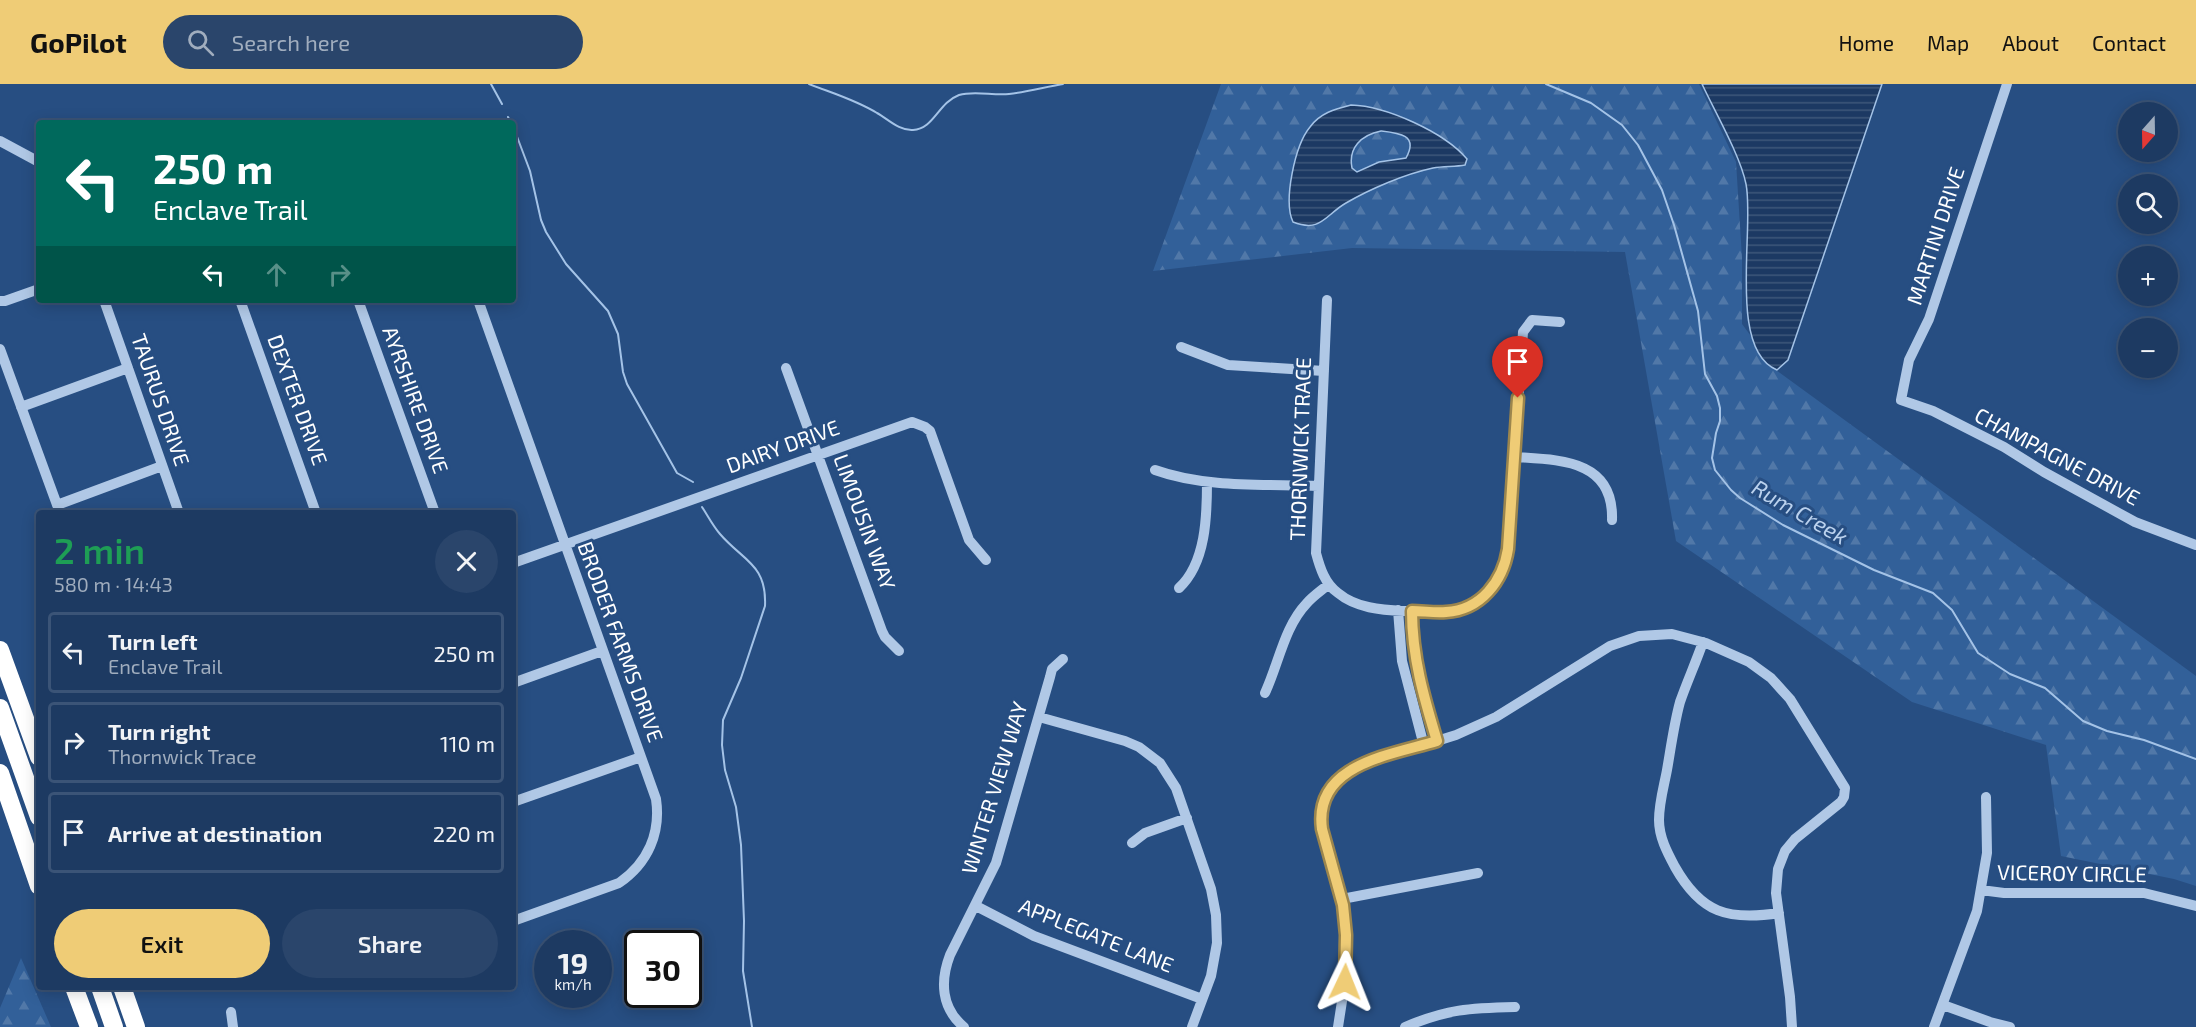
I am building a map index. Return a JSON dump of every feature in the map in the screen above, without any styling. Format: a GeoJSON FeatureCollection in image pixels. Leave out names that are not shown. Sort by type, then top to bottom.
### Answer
{"type":"FeatureCollection","features":[{"type":"Feature","properties":{"kind":"highway"},"geometry":{"type":"LineString","coordinates":[[0,650],[36,749]]}},
{"type":"Feature","properties":{"kind":"highway"},"geometry":{"type":"LineString","coordinates":[[0,708],[36,809]]}},
{"type":"Feature","properties":{"kind":"highway"},"geometry":{"type":"LineString","coordinates":[[0,773],[36,877]]}},
{"type":"Feature","properties":{"kind":"highway"},"geometry":{"type":"LineString","coordinates":[[75,990],[89,1027]]}},
{"type":"Feature","properties":{"kind":"highway"},"geometry":{"type":"LineString","coordinates":[[101,990],[114,1027]]}},
{"type":"Feature","properties":{"kind":"highway"},"geometry":{"type":"LineString","coordinates":[[123,990],[136,1027]]}},
{"type":"Feature","properties":{"kind":"street","name":"MARTINI DRIVE"},"geometry":{"type":"LineString","coordinates":[[1901,400],[1909,360],[1929,319],[2007,84]]}},
{"type":"Feature","properties":{"kind":"street"},"geometry":{"type":"LineString","coordinates":[[0,141],[36,160]]}},
{"type":"Feature","properties":{"kind":"street"},"geometry":{"type":"LineString","coordinates":[[0,301],[36,290]]}},
{"type":"Feature","properties":{"kind":"street","name":"THORNWICK TRACE"},"geometry":{"type":"LineString","coordinates":[[1327,300],[1315,548],[1329,584]]}},
{"type":"Feature","properties":{"kind":"street","name":"TAURUS DRIVE"},"geometry":{"type":"LineString","coordinates":[[105,303],[178,510]]}},
{"type":"Feature","properties":{"kind":"street","name":"DEXTER DRIVE"},"geometry":{"type":"LineString","coordinates":[[241,303],[315,510]]}},
{"type":"Feature","properties":{"kind":"street","name":"AYRSHIRE DRIVE"},"geometry":{"type":"LineString","coordinates":[[359,303],[434,510]]}},
{"type":"Feature","properties":{"kind":"street","name":"BRODER FARMS DRIVE"},"geometry":{"type":"LineString","coordinates":[[479,303],[656,799],[658,813],[653,838],[640,865],[619,883],[516,920]]}},
{"type":"Feature","properties":{"kind":"street"},"geometry":{"type":"LineString","coordinates":[[1265,693],[1285,639],[1299,613],[1308,601],[1329,584],[1336,592],[1355,603],[1380,609],[1447,612],[1467,607],[1478,601],[1498,580],[1504,570],[1508,549],[1523,332],[1532,320],[1560,322]]}},
{"type":"Feature","properties":{"kind":"street"},"geometry":{"type":"LineString","coordinates":[[1181,346],[1228,365],[1324,371]]}},
{"type":"Feature","properties":{"kind":"street"},"geometry":{"type":"LineString","coordinates":[[0,349],[59,509],[162,466]]}},
{"type":"Feature","properties":{"kind":"street"},"geometry":{"type":"LineString","coordinates":[[21,407],[128,368]]}},
{"type":"Feature","properties":{"kind":"street","name":"LIMOUSIN WAY"},"geometry":{"type":"LineString","coordinates":[[786,369],[882,631],[899,651]]}},
{"type":"Feature","properties":{"kind":"street","name":"CHAMPAGNE DRIVE"},"geometry":{"type":"LineString","coordinates":[[1901,400],[1933,411],[2004,447],[2044,472],[2136,522],[2196,545]]}},
{"type":"Feature","properties":{"kind":"street","name":"DAIRY DRIVE"},"geometry":{"type":"LineString","coordinates":[[516,562],[912,422],[925,427],[933,438],[969,540],[986,560]]}},
{"type":"Feature","properties":{"kind":"street"},"geometry":{"type":"LineString","coordinates":[[1515,457],[1564,460],[1588,470],[1602,484],[1610,499],[1612,520]]}},
{"type":"Feature","properties":{"kind":"street"},"geometry":{"type":"LineString","coordinates":[[1155,470],[1181,478],[1207,482],[1318,486]]}},
{"type":"Feature","properties":{"kind":"street"},"geometry":{"type":"LineString","coordinates":[[1179,588],[1193,569],[1198,555],[1206,506],[1207,482]]}},
{"type":"Feature","properties":{"kind":"street"},"geometry":{"type":"LineString","coordinates":[[1398,610],[1400,644],[1406,680],[1424,746]]}},
{"type":"Feature","properties":{"kind":"street"},"geometry":{"type":"LineString","coordinates":[[1412,611],[1413,642],[1418,674],[1437,741]]}},
{"type":"Feature","properties":{"kind":"street"},"geometry":{"type":"LineString","coordinates":[[1338,1027],[1344,992],[1345,923],[1321,822],[1323,804],[1340,776],[1350,769],[1463,733],[1496,717],[1602,650],[1624,640],[1647,634],[1665,633],[1687,636],[1749,662],[1781,688],[1799,711],[1843,784],[1844,797],[1838,805],[1795,839],[1785,851],[1776,880],[1792,1027]]}},
{"type":"Feature","properties":{"kind":"street"},"geometry":{"type":"LineString","coordinates":[[1703,642],[1678,710],[1659,812],[1662,838],[1682,879],[1702,902],[1718,911],[1735,916],[1756,917],[1779,913]]}},
{"type":"Feature","properties":{"kind":"street"},"geometry":{"type":"LineString","coordinates":[[516,682],[602,651]]}},
{"type":"Feature","properties":{"kind":"street","name":"WINTER VIEW WAY"},"geometry":{"type":"LineString","coordinates":[[964,1027],[947,1005],[944,977],[950,955],[976,906],[1001,849],[1052,669],[1063,659]]}},
{"type":"Feature","properties":{"kind":"street"},"geometry":{"type":"LineString","coordinates":[[1406,680],[1418,674]]}},
{"type":"Feature","properties":{"kind":"street"},"geometry":{"type":"LineString","coordinates":[[1039,717],[1125,741],[1147,752],[1160,763],[1172,779],[1211,889],[1216,915],[1217,943],[1214,960],[1192,1027]]}},
{"type":"Feature","properties":{"kind":"street"},"geometry":{"type":"LineString","coordinates":[[516,801],[641,757]]}},
{"type":"Feature","properties":{"kind":"street"},"geometry":{"type":"LineString","coordinates":[[1934,1027],[1974,922],[1987,853],[1986,797]]}},
{"type":"Feature","properties":{"kind":"street"},"geometry":{"type":"LineString","coordinates":[[1132,843],[1151,830],[1187,818]]}},
{"type":"Feature","properties":{"kind":"street"},"geometry":{"type":"LineString","coordinates":[[1341,899],[1478,873]]}},
{"type":"Feature","properties":{"kind":"street","name":"VICEROY CIRCLE"},"geometry":{"type":"LineString","coordinates":[[1981,890],[2004,893],[2144,893],[2196,906]]}},
{"type":"Feature","properties":{"kind":"street","name":"APPLEGATE LANE"},"geometry":{"type":"LineString","coordinates":[[976,906],[1034,936],[1202,999]]}},
{"type":"Feature","properties":{"kind":"street"},"geometry":{"type":"LineString","coordinates":[[1943,1005],[2010,1027]]}},
{"type":"Feature","properties":{"kind":"street"},"geometry":{"type":"LineString","coordinates":[[1405,1027],[1451,1011],[1515,1006]]}},
{"type":"Feature","properties":{"kind":"street"},"geometry":{"type":"LineString","coordinates":[[231,1012],[233,1027]]}},
{"type":"Feature","properties":{"kind":"green space"},"geometry":{"type":"Polygon","coordinates":[[[1221,84],[1699,84],[1736,162],[1742,258],[1742,324],[1776,370],[2196,676],[2196,886],[2174,879],[2061,856],[2046,745],[1912,702],[1676,541],[1625,252],[1352,248],[1153,271],[1221,84]]]}},
{"type":"Feature","properties":{"kind":"green space"},"geometry":{"type":"Polygon","coordinates":[[[21,958],[51,1027],[0,1027],[0,1008],[21,958]]]}},
{"type":"Feature","properties":{"kind":"shaded area"},"geometry":{"type":"Polygon","coordinates":[[[1702,84],[1882,84],[1788,360],[1777,370],[1762,358],[1752,339],[1746,286],[1748,204],[1746,184],[1733,147],[1702,84]]]}},
{"type":"Feature","properties":{"kind":"shaded area"},"geometry":{"type":"Polygon","coordinates":[[[1351,105],[1381,110],[1414,122],[1457,149],[1467,159],[1465,165],[1433,168],[1388,182],[1346,203],[1317,224],[1302,225],[1293,222],[1290,213],[1290,187],[1295,159],[1305,135],[1318,118],[1328,112],[1351,105]],[[1381,131],[1362,139],[1354,149],[1351,161],[1352,168],[1357,172],[1379,162],[1406,158],[1409,140],[1400,134],[1381,131]]]}},
{"type":"Feature","properties":{"kind":"waterway"},"geometry":{"type":"LineString","coordinates":[[491,84],[502,104]]}},
{"type":"Feature","properties":{"kind":"waterway","name":"Rum Creek"},"geometry":{"type":"LineString","coordinates":[[809,84],[861,104],[898,127],[908,130],[920,129],[926,125],[946,104],[959,95],[1009,94],[1063,84]]}},
{"type":"Feature","properties":{"kind":"waterway","name":"Rum Creek"},"geometry":{"type":"LineString","coordinates":[[1546,84],[1591,103],[1622,125],[1638,145],[1662,190],[1698,311],[1705,374],[1717,396],[1720,408],[1720,421],[1712,458],[1715,470],[1731,490],[1783,525],[1874,570],[1933,593],[1952,610],[1978,653],[2010,674],[2045,688],[2083,721],[2107,731],[2144,740],[2196,759]]}},
{"type":"Feature","properties":{"kind":"waterway"},"geometry":{"type":"LineString","coordinates":[[516,134],[530,171],[546,232],[566,264],[608,311],[618,334],[623,372],[627,384],[677,473],[693,482]]}},
{"type":"Feature","properties":{"kind":"waterway"},"geometry":{"type":"LineString","coordinates":[[702,507],[720,534],[758,572],[765,592],[765,606],[741,678],[723,720],[722,745],[725,770],[736,807],[741,845],[743,971],[752,1027]]}},
{"type":"Feature","properties":{"kind":"route"},"geometry":{"type":"LineString","coordinates":[[1345,982],[1345,923],[1339,887],[1320,820],[1323,804],[1336,781],[1350,769],[1437,741],[1420,687],[1413,642],[1412,611],[1447,612],[1467,607],[1488,592],[1504,570],[1508,549],[1518,398]]}}]}
